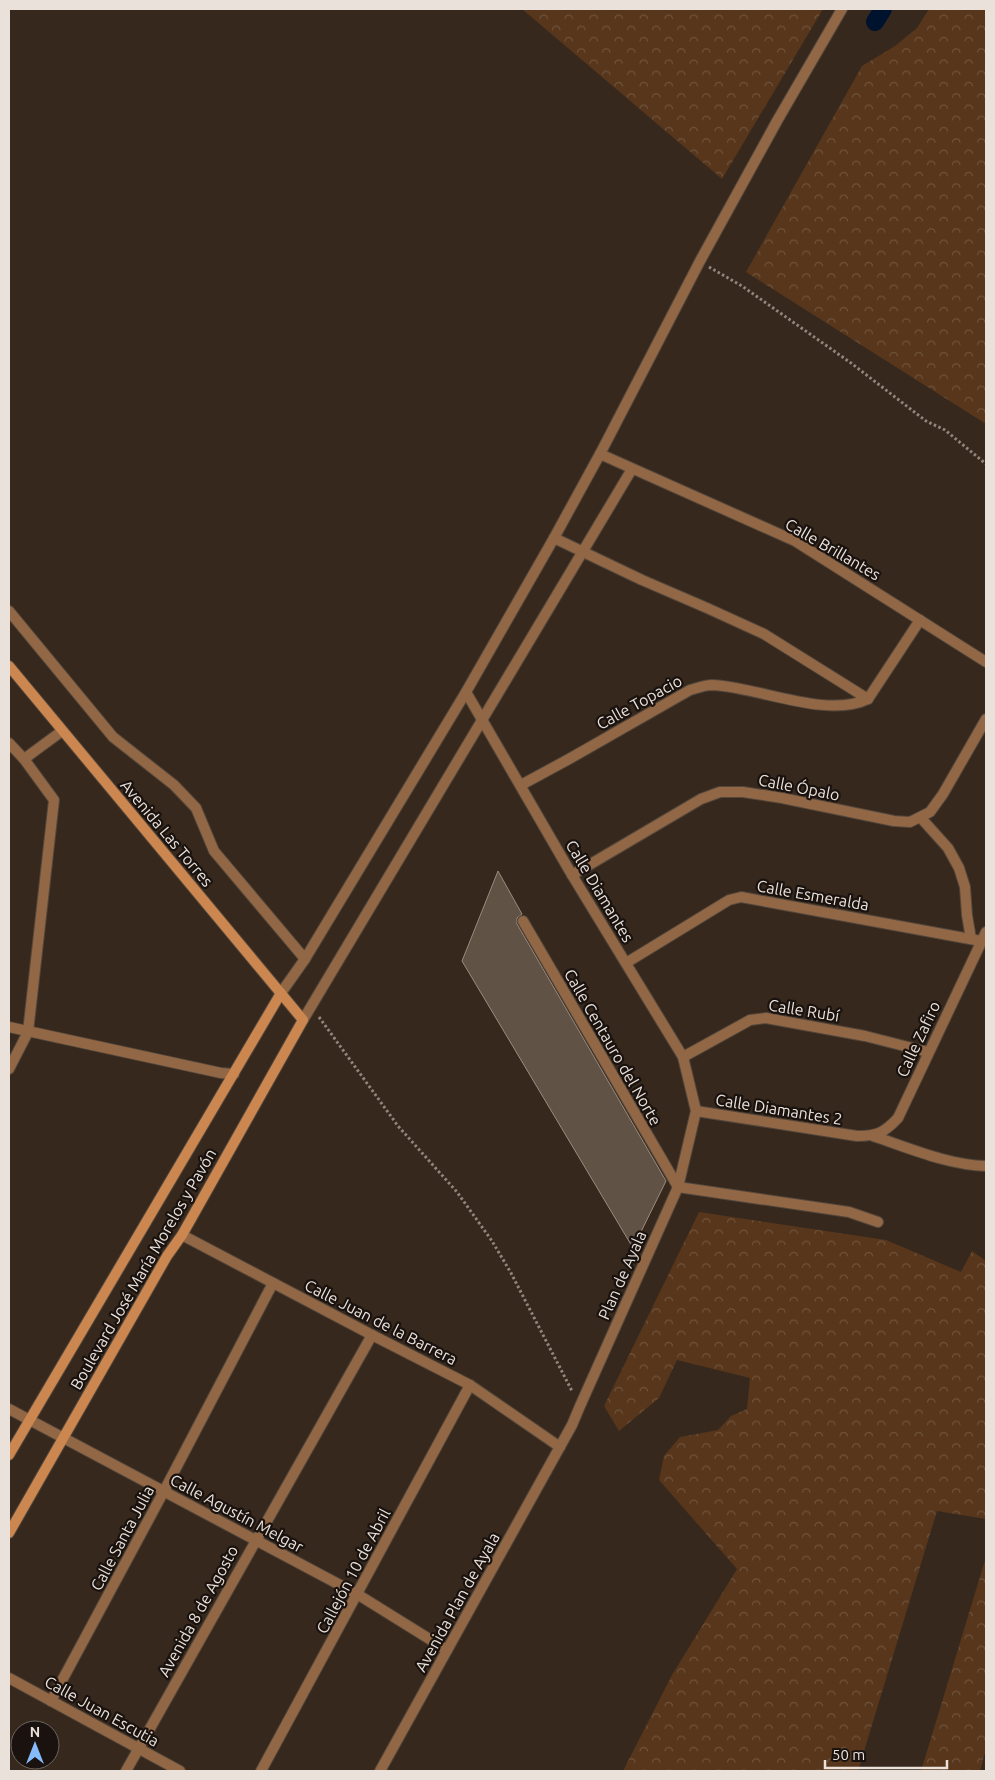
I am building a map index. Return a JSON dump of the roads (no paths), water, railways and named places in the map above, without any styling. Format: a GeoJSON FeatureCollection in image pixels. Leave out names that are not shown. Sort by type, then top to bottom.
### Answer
{"type":"FeatureCollection","features":[{"type":"Feature","properties":{"kind":"street"},"geometry":{"type":"LineString","coordinates":[[281,993],[305,959],[466,692],[554,538],[600,454],[700,261],[777,121],[842,9]]}},
{"type":"Feature","properties":{"kind":"street","name":"Calle Brillantes"},"geometry":{"type":"LineString","coordinates":[[600,454],[795,542],[986,662]]}},
{"type":"Feature","properties":{"kind":"street"},"geometry":{"type":"LineString","coordinates":[[303,1020],[632,469]]}},
{"type":"Feature","properties":{"kind":"street"},"geometry":{"type":"LineString","coordinates":[[554,538],[582,553],[764,634],[868,699],[920,620]]}},
{"type":"Feature","properties":{"kind":"street"},"geometry":{"type":"LineString","coordinates":[[9,611],[113,737],[174,784],[196,808],[214,851],[305,959]]}},
{"type":"Feature","properties":{"kind":"street","name":"Avenida Las Torres"},"geometry":{"type":"LineString","coordinates":[[9,666],[303,1020]]}},
{"type":"Feature","properties":{"kind":"street","name":"Calle Topacio"},"geometry":{"type":"LineString","coordinates":[[521,784],[690,690],[711,685],[838,706],[856,705],[868,699]]}},
{"type":"Feature","properties":{"kind":"street","name":"Calle Diamantes"},"geometry":{"type":"LineString","coordinates":[[466,692],[572,875],[683,1056],[696,1111]]}},
{"type":"Feature","properties":{"kind":"street"},"geometry":{"type":"LineString","coordinates":[[979,937],[967,915],[965,887],[959,868],[948,848],[921,818],[930,812],[942,794],[986,719]]}},
{"type":"Feature","properties":{"kind":"street"},"geometry":{"type":"LineString","coordinates":[[24,759],[62,731]]}},
{"type":"Feature","properties":{"kind":"street"},"geometry":{"type":"LineString","coordinates":[[9,743],[24,759],[54,800],[28,1032],[9,1069]]}},
{"type":"Feature","properties":{"kind":"street","name":"Calle Ópalo"},"geometry":{"type":"LineString","coordinates":[[572,875],[701,799],[720,792],[743,792],[782,798],[894,821],[910,822],[921,818]]}},
{"type":"Feature","properties":{"kind":"street","name":"Calle Esmeralda"},"geometry":{"type":"LineString","coordinates":[[626,963],[728,900],[741,897],[979,937]]}},
{"type":"Feature","properties":{"kind":"street","name":"Calle Centauro del Norte"},"geometry":{"type":"LineString","coordinates":[[523,921],[678,1187]]}},
{"type":"Feature","properties":{"kind":"street","name":"Calle Zafiro"},"geometry":{"type":"LineString","coordinates":[[873,1136],[887,1129],[898,1118],[979,937]]}},
{"type":"Feature","properties":{"kind":"street","name":"Boulevard José María Morelos y Pavón"},"geometry":{"type":"LineString","coordinates":[[9,1455],[281,993]]}},
{"type":"Feature","properties":{"kind":"street","name":"Calle Rubí"},"geometry":{"type":"LineString","coordinates":[[683,1056],[750,1020],[758,1018],[865,1036],[928,1052]]}},
{"type":"Feature","properties":{"kind":"street","name":"Boulevard José María Morelos y Pavón"},"geometry":{"type":"LineString","coordinates":[[9,1533],[167,1256],[182,1235],[303,1020]]}},
{"type":"Feature","properties":{"kind":"street"},"geometry":{"type":"LineString","coordinates":[[9,1027],[221,1073],[234,1074]]}},
{"type":"Feature","properties":{"kind":"street","name":"Plan de Ayala"},"geometry":{"type":"LineString","coordinates":[[560,1447],[572,1425],[678,1187],[696,1111]]}},
{"type":"Feature","properties":{"kind":"street","name":"Calle Diamantes 2"},"geometry":{"type":"LineString","coordinates":[[696,1111],[857,1136],[873,1136]]}},
{"type":"Feature","properties":{"kind":"street"},"geometry":{"type":"LineString","coordinates":[[873,1136],[971,1166],[986,1166]]}},
{"type":"Feature","properties":{"kind":"street"},"geometry":{"type":"LineString","coordinates":[[678,1187],[849,1212],[878,1222]]}},
{"type":"Feature","properties":{"kind":"street","name":"Calle Juan de la Barrera"},"geometry":{"type":"LineString","coordinates":[[182,1235],[470,1385],[560,1447]]}},
{"type":"Feature","properties":{"kind":"street","name":"Calle Santa Julia"},"geometry":{"type":"LineString","coordinates":[[51,1701],[164,1492],[273,1283]]}},
{"type":"Feature","properties":{"kind":"street","name":"Avenida 8 de Agosto"},"geometry":{"type":"LineString","coordinates":[[126,1771],[372,1335]]}},
{"type":"Feature","properties":{"kind":"street","name":"Callejón 10 de Abril"},"geometry":{"type":"LineString","coordinates":[[261,1771],[470,1385]]}},
{"type":"Feature","properties":{"kind":"street","name":"Calle Agustín Melgar"},"geometry":{"type":"LineString","coordinates":[[9,1409],[357,1594],[447,1650]]}},
{"type":"Feature","properties":{"kind":"street","name":"Avenida Plan de Ayala"},"geometry":{"type":"LineString","coordinates":[[380,1771],[560,1447]]}},
{"type":"Feature","properties":{"kind":"street","name":"Calle Juan Escutia"},"geometry":{"type":"LineString","coordinates":[[9,1678],[180,1771]]}},
{"type":"Feature","properties":{"kind":"waterway"},"geometry":{"type":"LineString","coordinates":[[875,22],[883,9]]}}]}
